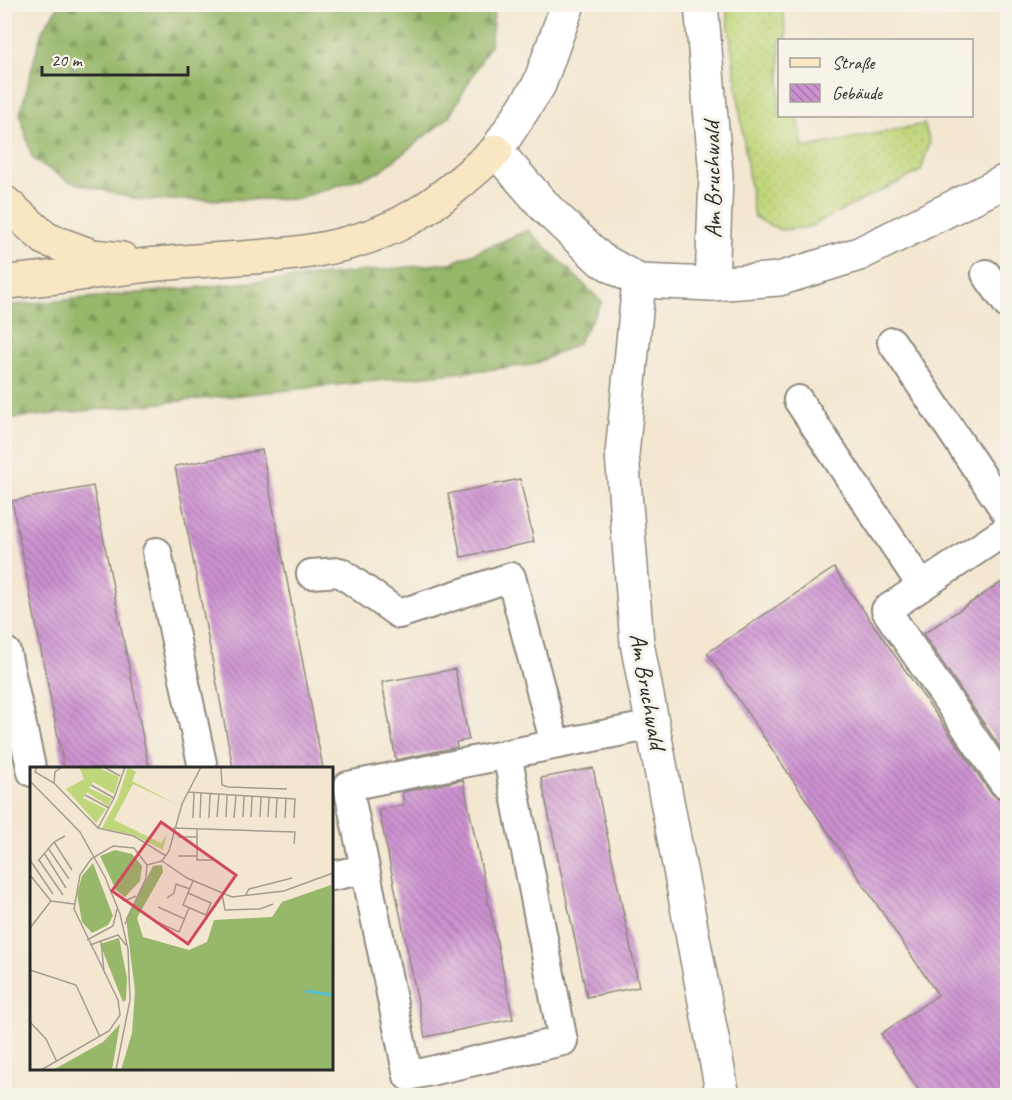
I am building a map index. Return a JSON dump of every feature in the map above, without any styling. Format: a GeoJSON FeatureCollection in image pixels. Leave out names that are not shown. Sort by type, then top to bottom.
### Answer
{"type":"FeatureCollection","features":[{"type":"Feature","properties":{"kind":"main road"},"geometry":{"type":"LineString","coordinates":[[4,282],[159,264],[292,255],[365,239],[414,216],[456,186],[496,152]]}},
{"type":"Feature","properties":{"kind":"main road"},"geometry":{"type":"LineString","coordinates":[[4,202],[45,239],[92,256],[159,264]]}},
{"type":"Feature","properties":{"kind":"street"},"geometry":{"type":"LineString","coordinates":[[568,4],[539,85],[496,152],[547,209],[600,259],[639,281],[712,284],[779,279],[859,254],[1008,180]]}},
{"type":"Feature","properties":{"kind":"street","name":"Am Bruchwald"},"geometry":{"type":"LineString","coordinates":[[701,4],[716,175],[712,284]]}},
{"type":"Feature","properties":{"kind":"street","name":"Am Bruchwald"},"geometry":{"type":"LineString","coordinates":[[639,281],[622,454],[638,643],[722,1095]]}},
{"type":"Feature","properties":{"kind":"lane"},"geometry":{"type":"LineString","coordinates":[[986,274],[1008,305]]}},
{"type":"Feature","properties":{"kind":"lane"},"geometry":{"type":"LineString","coordinates":[[892,342],[1008,515]]}},
{"type":"Feature","properties":{"kind":"lane"},"geometry":{"type":"LineString","coordinates":[[798,400],[922,586]]}},
{"type":"Feature","properties":{"kind":"lane"},"geometry":{"type":"LineString","coordinates":[[1004,783],[886,610],[1008,529]]}},
{"type":"Feature","properties":{"kind":"lane"},"geometry":{"type":"LineString","coordinates":[[157,552],[203,767]]}},
{"type":"Feature","properties":{"kind":"lane"},"geometry":{"type":"LineString","coordinates":[[311,574],[340,572],[399,614],[511,577],[555,744]]}},
{"type":"Feature","properties":{"kind":"lane"},"geometry":{"type":"LineString","coordinates":[[6,652],[31,767]]}},
{"type":"Feature","properties":{"kind":"lane"},"geometry":{"type":"LineString","coordinates":[[507,754],[563,1041],[408,1076],[348,786],[555,744],[653,725]]}},
{"type":"Feature","properties":{"kind":"lane"},"geometry":{"type":"LineString","coordinates":[[333,876],[365,869]]}},
{"type":"Feature","properties":{"kind":"green space"},"geometry":{"type":"Polygon","coordinates":[[[59,5],[495,5],[490,45],[449,117],[379,172],[296,199],[140,200],[68,181],[32,158],[20,114],[42,31],[59,5]]]}},
{"type":"Feature","properties":{"kind":"green space"},"geometry":{"type":"Polygon","coordinates":[[[726,5],[782,5],[787,39],[778,39],[778,117],[798,117],[803,148],[924,124],[930,141],[921,171],[809,227],[780,230],[754,217],[726,5]]]}},
{"type":"Feature","properties":{"kind":"green space"},"geometry":{"type":"Polygon","coordinates":[[[528,230],[602,302],[577,344],[532,365],[5,419],[5,306],[451,263],[528,230]]]}},
{"type":"Feature","properties":{"kind":"building"},"geometry":{"type":"Polygon","coordinates":[[[262,450],[323,767],[233,767],[175,466],[262,450]]]}},
{"type":"Feature","properties":{"kind":"building"},"geometry":{"type":"Polygon","coordinates":[[[520,479],[534,542],[461,557],[448,494],[520,479]]]}},
{"type":"Feature","properties":{"kind":"building"},"geometry":{"type":"Polygon","coordinates":[[[93,486],[149,767],[64,767],[12,501],[93,486]]]}},
{"type":"Feature","properties":{"kind":"building"},"geometry":{"type":"Polygon","coordinates":[[[834,568],[990,792],[997,798],[1008,799],[1008,1095],[922,1095],[881,1034],[938,995],[707,653],[834,568]]]}},
{"type":"Feature","properties":{"kind":"building"},"geometry":{"type":"Polygon","coordinates":[[[1008,578],[1008,759],[923,634],[1008,578]]]}},
{"type":"Feature","properties":{"kind":"building"},"geometry":{"type":"Polygon","coordinates":[[[455,669],[469,740],[456,742],[457,747],[396,760],[382,682],[455,669]]]}},
{"type":"Feature","properties":{"kind":"building"},"geometry":{"type":"Polygon","coordinates":[[[593,768],[639,987],[587,997],[541,778],[593,768]]]}},
{"type":"Feature","properties":{"kind":"building"},"geometry":{"type":"Polygon","coordinates":[[[463,780],[513,1019],[425,1037],[379,810],[404,805],[402,792],[463,780]]]}}]}
